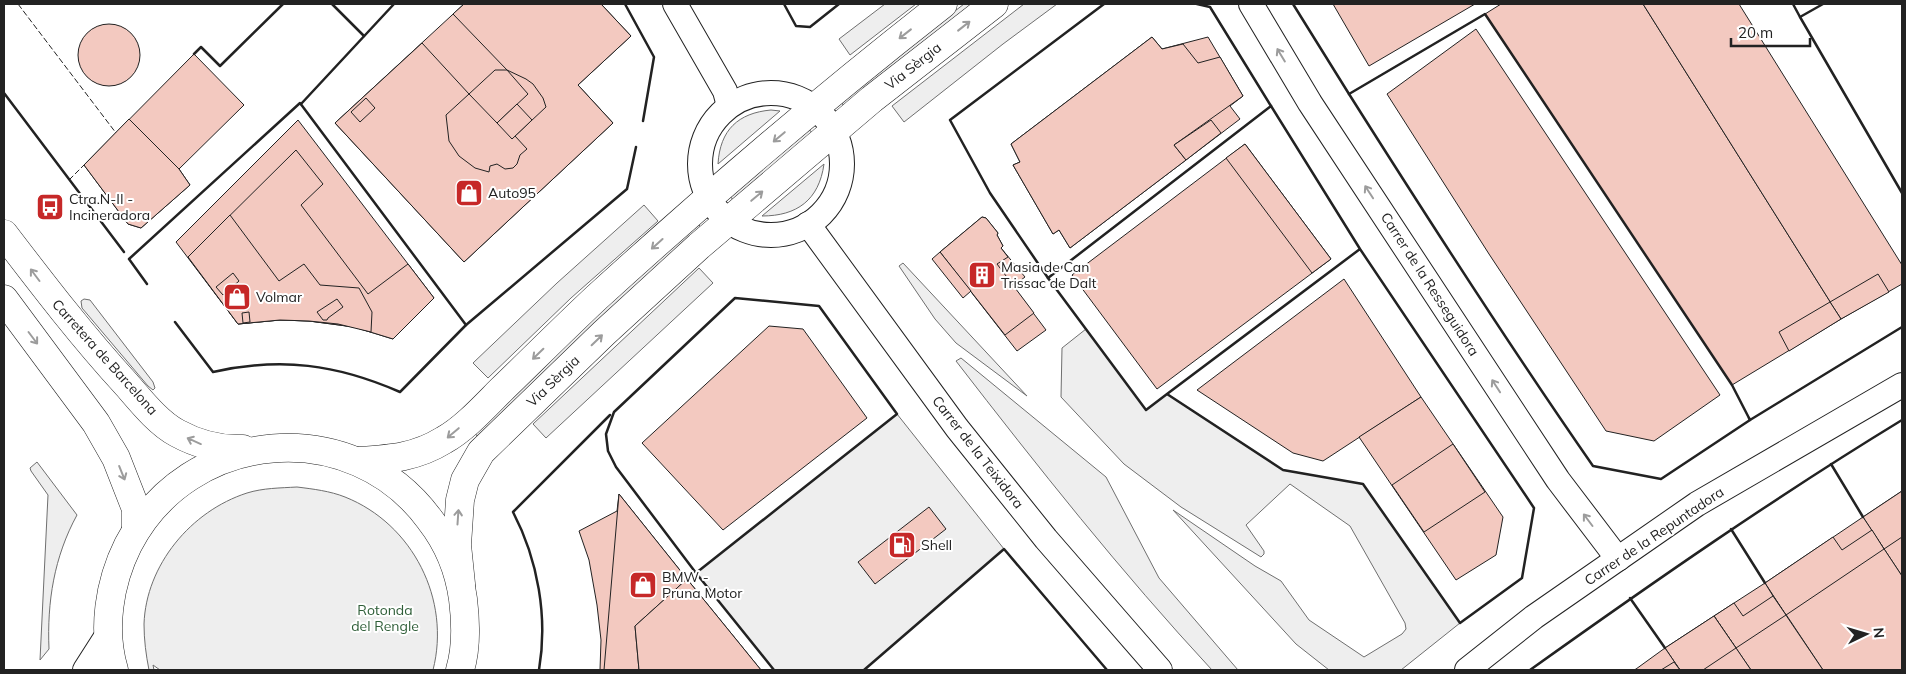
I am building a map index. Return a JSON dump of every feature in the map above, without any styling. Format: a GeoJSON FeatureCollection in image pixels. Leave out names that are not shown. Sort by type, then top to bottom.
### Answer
{"type":"FeatureCollection","features":[{"type":"Feature","properties":{"kind":"main road"},"geometry":{"type":"LineString","coordinates":[[356,461],[398,458],[415,454],[446,439],[481,409],[583,311],[708,197],[814,107],[943,4]]}},
{"type":"Feature","properties":{"kind":"main road","name":"Via Sèrgia"},"geometry":{"type":"LineString","coordinates":[[461,584],[458,545],[460,500],[465,480],[481,452],[604,333],[729,221],[872,99],[994,4]]}},
{"type":"Feature","properties":{"kind":"main road","name":"Carretera de Barcelona"},"geometry":{"type":"LineString","coordinates":[[4,234],[63,312],[93,347],[149,409],[176,433],[205,446],[227,450],[259,449]]}},
{"type":"Feature","properties":{"kind":"main road"},"geometry":{"type":"LineString","coordinates":[[4,299],[96,423],[116,458],[136,509],[136,530]]}},
{"type":"Feature","properties":{"kind":"main road"},"geometry":{"type":"LineString","coordinates":[[114,670],[108,634],[112,588],[122,558],[136,530],[155,506],[177,485],[202,468],[230,456],[259,449],[292,447],[325,451],[356,461],[381,474],[404,490],[423,510],[440,533],[452,557],[461,584],[466,622],[463,660],[460,670]]}},
{"type":"Feature","properties":{"kind":"street"},"geometry":{"type":"LineString","coordinates":[[675,4],[725,90],[729,106]]}},
{"type":"Feature","properties":{"kind":"street","name":"Carrer de la Resseguidora"},"geometry":{"type":"LineString","coordinates":[[1251,4],[1310,103],[1558,480],[1618,559]]}},
{"type":"Feature","properties":{"kind":"street"},"geometry":{"type":"LineString","coordinates":[[762,93],[781,93],[798,98],[814,107],[826,118],[834,131],[841,151],[841,172],[836,193],[828,205],[808,224],[793,231],[777,235],[760,234],[744,229],[729,221],[717,210],[708,197],[701,178],[700,158],[705,138],[714,120],[729,106],[745,97],[762,93]]}},
{"type":"Feature","properties":{"kind":"street","name":"Carrer de la Teixidora"},"geometry":{"type":"LineString","coordinates":[[808,224],[963,435],[1046,539],[1160,670]]}},
{"type":"Feature","properties":{"kind":"street","name":"Carrer de la Repuntadora"},"geometry":{"type":"LineString","coordinates":[[1467,670],[1534,617],[1697,504],[1902,385]]}},
{"type":"Feature","properties":{"kind":"street"},"geometry":{"type":"LineString","coordinates":[[85,670],[108,634]]}},
{"type":"Feature","properties":{"kind":"green space"},"geometry":{"type":"Polygon","coordinates":[[[885,4],[916,4],[850,55],[839,39],[885,4]]]}},
{"type":"Feature","properties":{"kind":"green space"},"geometry":{"type":"Polygon","coordinates":[[[964,4],[975,4],[844,105],[842,104],[843,98],[964,4]]]}},
{"type":"Feature","properties":{"kind":"green space"},"geometry":{"type":"Polygon","coordinates":[[[1024,4],[1057,4],[904,122],[892,106],[1024,4]]]}},
{"type":"Feature","properties":{"kind":"green space"},"geometry":{"type":"Polygon","coordinates":[[[771,110],[780,111],[718,164],[722,142],[733,125],[749,115],[771,110]]]}},
{"type":"Feature","properties":{"kind":"green space"},"geometry":{"type":"Polygon","coordinates":[[[809,129],[812,133],[733,200],[730,196],[809,129]]]}},
{"type":"Feature","properties":{"kind":"green space"},"geometry":{"type":"Polygon","coordinates":[[[824,164],[817,187],[804,204],[786,213],[762,216],[824,164]]]}},
{"type":"Feature","properties":{"kind":"green space"},"geometry":{"type":"Polygon","coordinates":[[[644,205],[658,221],[571,298],[488,378],[473,363],[557,283],[644,205]]]}},
{"type":"Feature","properties":{"kind":"green space"},"geometry":{"type":"Polygon","coordinates":[[[698,223],[701,228],[478,436],[476,435],[475,432],[585,325],[698,223]]]}},
{"type":"Feature","properties":{"kind":"green space"},"geometry":{"type":"Polygon","coordinates":[[[903,263],[1027,396],[956,343],[935,319],[899,266],[903,263]]]}},
{"type":"Feature","properties":{"kind":"green space"},"geometry":{"type":"Polygon","coordinates":[[[699,268],[713,283],[546,438],[533,424],[699,268]]]}},
{"type":"Feature","properties":{"kind":"green space"},"geometry":{"type":"Polygon","coordinates":[[[84,299],[90,300],[153,382],[155,388],[153,390],[82,308],[81,301],[84,299]]]}},
{"type":"Feature","properties":{"kind":"green space"},"geometry":{"type":"Polygon","coordinates":[[[1086,329],[1146,410],[1167,394],[1283,470],[1363,484],[1460,623],[1401,670],[1329,670],[1296,644],[1173,510],[1255,566],[1281,581],[1309,620],[1364,657],[1402,634],[1406,629],[1405,623],[1350,526],[1290,484],[1246,525],[1264,551],[1261,557],[1181,507],[1124,464],[1061,397],[1062,348],[1086,329]]]}},
{"type":"Feature","properties":{"kind":"green space"},"geometry":{"type":"Polygon","coordinates":[[[961,358],[1106,477],[1159,578],[1238,670],[1212,670],[1178,633],[1081,519],[1018,440],[956,361],[961,358]]]}},
{"type":"Feature","properties":{"kind":"green space"},"geometry":{"type":"Polygon","coordinates":[[[897,414],[1004,549],[864,670],[774,670],[696,573],[897,414]]]}},
{"type":"Feature","properties":{"kind":"green space"},"geometry":{"type":"Polygon","coordinates":[[[37,462],[77,515],[69,531],[58,563],[49,614],[49,649],[40,660],[48,495],[30,468],[37,462]]]}},
{"type":"Feature","properties":{"kind":"green space","name":"Rotonda del Rengle"},"geometry":{"type":"Polygon","coordinates":[[[297,487],[321,490],[339,495],[369,509],[390,526],[407,545],[421,567],[431,592],[436,617],[437,644],[433,670],[160,670],[153,665],[154,670],[149,670],[144,630],[147,602],[153,581],[175,543],[190,527],[227,501],[259,490],[297,487]]]}},
{"type":"Feature","properties":{"kind":"building","name":"Auto95"},"geometry":{"type":"Polygon","coordinates":[[[464,4],[601,4],[631,36],[578,85],[613,123],[464,262],[335,123],[464,4]]]}},
{"type":"Feature","properties":{"kind":"building","name":"Auto95"},"geometry":{"type":"Polygon","coordinates":[[[464,4],[601,4],[631,36],[578,85],[613,123],[464,262],[335,123],[422,43],[469,94],[495,70],[507,70],[453,14],[464,4]]]}},
{"type":"Feature","properties":{"kind":"building"},"geometry":{"type":"Polygon","coordinates":[[[1333,4],[1475,4],[1369,66],[1333,4]]]}},
{"type":"Feature","properties":{"kind":"building"},"geometry":{"type":"Polygon","coordinates":[[[1501,4],[1643,4],[1841,319],[1732,385],[1485,14],[1501,4]]]}},
{"type":"Feature","properties":{"kind":"building"},"geometry":{"type":"Polygon","coordinates":[[[1643,4],[1739,4],[1902,265],[1902,284],[1841,319],[1643,4]]]}},
{"type":"Feature","properties":{"kind":"building"},"geometry":{"type":"Polygon","coordinates":[[[109,24],[121,26],[131,33],[138,43],[140,55],[138,67],[131,77],[121,84],[109,86],[97,84],[87,77],[80,67],[78,55],[80,43],[87,33],[97,26],[109,24]]]}},
{"type":"Feature","properties":{"kind":"building"},"geometry":{"type":"Polygon","coordinates":[[[1476,29],[1720,395],[1654,441],[1606,431],[1489,254],[1387,94],[1476,29]]]}},
{"type":"Feature","properties":{"kind":"building"},"geometry":{"type":"Polygon","coordinates":[[[1152,37],[1162,49],[1208,37],[1243,96],[1230,106],[1240,119],[1070,248],[1059,230],[1053,234],[1013,165],[1020,162],[1011,144],[1152,37]]]}},
{"type":"Feature","properties":{"kind":"building"},"geometry":{"type":"Polygon","coordinates":[[[1152,37],[1162,49],[1183,44],[1198,63],[1220,57],[1243,96],[1174,145],[1186,160],[1070,248],[1059,230],[1053,234],[1013,165],[1020,162],[1011,144],[1152,37]]]}},
{"type":"Feature","properties":{"kind":"building"},"geometry":{"type":"Polygon","coordinates":[[[194,54],[244,105],[179,169],[190,185],[141,228],[128,224],[84,165],[194,54]]]}},
{"type":"Feature","properties":{"kind":"building"},"geometry":{"type":"Polygon","coordinates":[[[507,70],[533,84],[543,98],[546,107],[515,136],[527,149],[520,155],[517,164],[513,168],[505,169],[497,164],[490,166],[489,172],[475,168],[459,156],[449,141],[446,115],[469,94],[497,123],[528,94],[507,70]]]}},
{"type":"Feature","properties":{"kind":"building"},"geometry":{"type":"Polygon","coordinates":[[[366,98],[375,108],[360,122],[351,112],[366,98]]]}},
{"type":"Feature","properties":{"kind":"building"},"geometry":{"type":"Polygon","coordinates":[[[517,104],[532,120],[512,139],[497,123],[517,104]]]}},
{"type":"Feature","properties":{"kind":"building"},"geometry":{"type":"Polygon","coordinates":[[[129,119],[179,169],[190,185],[141,228],[128,224],[84,165],[129,119]]]}},
{"type":"Feature","properties":{"kind":"building"},"geometry":{"type":"Polygon","coordinates":[[[298,120],[434,298],[393,339],[354,327],[309,321],[280,320],[238,324],[176,242],[298,120]]]}},
{"type":"Feature","properties":{"kind":"building"},"geometry":{"type":"Polygon","coordinates":[[[1211,120],[1221,133],[1186,160],[1174,145],[1211,120]]]}},
{"type":"Feature","properties":{"kind":"building"},"geometry":{"type":"Polygon","coordinates":[[[1245,144],[1331,259],[1157,389],[1072,275],[1245,144]]]}},
{"type":"Feature","properties":{"kind":"building"},"geometry":{"type":"Polygon","coordinates":[[[1245,144],[1331,259],[1312,273],[1226,158],[1245,144]]]}},
{"type":"Feature","properties":{"kind":"building"},"geometry":{"type":"Polygon","coordinates":[[[296,150],[323,184],[301,205],[368,294],[408,264],[434,298],[393,339],[354,327],[309,321],[280,320],[238,324],[188,257],[296,150]]]}},
{"type":"Feature","properties":{"kind":"building"},"geometry":{"type":"Polygon","coordinates":[[[230,215],[279,281],[304,264],[320,285],[359,288],[372,312],[371,332],[338,324],[309,321],[280,320],[238,324],[188,257],[230,215]]]}},
{"type":"Feature","properties":{"kind":"building","name":"Masia de Can Trissac de Dalt"},"geometry":{"type":"Polygon","coordinates":[[[982,217],[986,218],[998,233],[997,235],[1003,246],[1001,248],[1025,277],[1013,286],[1046,330],[1017,351],[940,252],[982,217]]]}},
{"type":"Feature","properties":{"kind":"building","name":"Masia de Can Trissac de Dalt"},"geometry":{"type":"Polygon","coordinates":[[[982,217],[986,218],[998,233],[997,235],[1003,246],[1001,248],[1008,257],[997,264],[1034,313],[1005,335],[940,252],[982,217]]]}},
{"type":"Feature","properties":{"kind":"building"},"geometry":{"type":"Polygon","coordinates":[[[940,252],[971,291],[963,298],[932,259],[940,252]]]}},
{"type":"Feature","properties":{"kind":"building"},"geometry":{"type":"Polygon","coordinates":[[[233,273],[239,281],[223,295],[216,287],[233,273]]]}},
{"type":"Feature","properties":{"kind":"building"},"geometry":{"type":"Polygon","coordinates":[[[1878,274],[1889,292],[1841,319],[1830,302],[1878,274]]]}},
{"type":"Feature","properties":{"kind":"building"},"geometry":{"type":"Polygon","coordinates":[[[1344,279],[1421,397],[1323,461],[1293,453],[1197,390],[1344,279]]]}},
{"type":"Feature","properties":{"kind":"building"},"geometry":{"type":"Polygon","coordinates":[[[337,299],[343,307],[327,320],[323,320],[317,312],[337,299]]]}},
{"type":"Feature","properties":{"kind":"building"},"geometry":{"type":"Polygon","coordinates":[[[1830,302],[1841,319],[1789,351],[1779,332],[1830,302]]]}},
{"type":"Feature","properties":{"kind":"building"},"geometry":{"type":"Polygon","coordinates":[[[249,312],[250,322],[243,323],[242,313],[249,312]]]}},
{"type":"Feature","properties":{"kind":"building"},"geometry":{"type":"Polygon","coordinates":[[[769,326],[803,329],[867,418],[723,530],[642,443],[769,326]]]}},
{"type":"Feature","properties":{"kind":"building"},"geometry":{"type":"Polygon","coordinates":[[[1421,397],[1503,517],[1496,555],[1456,580],[1359,437],[1421,397]]]}},
{"type":"Feature","properties":{"kind":"building"},"geometry":{"type":"Polygon","coordinates":[[[1453,444],[1485,492],[1424,532],[1392,485],[1453,444]]]}},
{"type":"Feature","properties":{"kind":"building"},"geometry":{"type":"Polygon","coordinates":[[[1902,491],[1902,576],[1863,517],[1902,491]]]}},
{"type":"Feature","properties":{"kind":"building"},"geometry":{"type":"Polygon","coordinates":[[[1902,491],[1902,537],[1884,549],[1863,517],[1902,491]]]}},
{"type":"Feature","properties":{"kind":"building","name":"BMW - Pruna Motor"},"geometry":{"type":"Polygon","coordinates":[[[619,494],[761,670],[600,670],[601,640],[597,605],[589,560],[579,531],[617,511],[619,494]]]}},
{"type":"Feature","properties":{"kind":"building"},"geometry":{"type":"Polygon","coordinates":[[[619,494],[687,579],[635,626],[639,670],[604,670],[619,494]]]}},
{"type":"Feature","properties":{"kind":"building","name":"Shell"},"geometry":{"type":"Polygon","coordinates":[[[929,507],[946,529],[875,584],[858,562],[929,507]]]}},
{"type":"Feature","properties":{"kind":"building"},"geometry":{"type":"Polygon","coordinates":[[[1863,517],[1902,576],[1902,670],[1823,670],[1765,583],[1863,517]]]}},
{"type":"Feature","properties":{"kind":"building"},"geometry":{"type":"Polygon","coordinates":[[[1872,530],[1884,549],[1786,615],[1765,583],[1833,537],[1842,550],[1872,530]]]}},
{"type":"Feature","properties":{"kind":"building"},"geometry":{"type":"Polygon","coordinates":[[[687,579],[761,670],[639,670],[635,626],[687,579]]]}},
{"type":"Feature","properties":{"kind":"building"},"geometry":{"type":"Polygon","coordinates":[[[1765,583],[1823,670],[1751,670],[1714,616],[1765,583]]]}},
{"type":"Feature","properties":{"kind":"building"},"geometry":{"type":"Polygon","coordinates":[[[1773,596],[1786,615],[1736,648],[1714,616],[1734,603],[1743,616],[1773,596]]]}},
{"type":"Feature","properties":{"kind":"building"},"geometry":{"type":"Polygon","coordinates":[[[1714,616],[1751,670],[1680,670],[1665,648],[1714,616]]]}},
{"type":"Feature","properties":{"kind":"building"},"geometry":{"type":"Polygon","coordinates":[[[1714,616],[1736,648],[1703,670],[1680,670],[1665,648],[1714,616]]]}},
{"type":"Feature","properties":{"kind":"building"},"geometry":{"type":"Polygon","coordinates":[[[1665,648],[1680,670],[1634,670],[1636,669],[1665,648]]]}},
{"type":"Feature","properties":{"kind":"building"},"geometry":{"type":"Polygon","coordinates":[[[1674,662],[1680,670],[1661,670],[1674,662]]]}},
{"type":"Feature","properties":{"kind":"fence"},"geometry":{"type":"LineString","coordinates":[[18,4],[116,133]]}},
{"type":"Feature","properties":{"kind":"fence"},"geometry":{"type":"LineString","coordinates":[[69,180],[84,165]]}},
{"type":"Feature","properties":{"kind":"wall"},"geometry":{"type":"LineString","coordinates":[[194,54],[201,47],[220,66],[283,4]]}},
{"type":"Feature","properties":{"kind":"wall"},"geometry":{"type":"LineString","coordinates":[[332,4],[364,36]]}},
{"type":"Feature","properties":{"kind":"wall"},"geometry":{"type":"LineString","coordinates":[[301,104],[394,4]]}},
{"type":"Feature","properties":{"kind":"wall"},"geometry":{"type":"LineString","coordinates":[[625,4],[654,57],[643,121]]}},
{"type":"Feature","properties":{"kind":"wall"},"geometry":{"type":"LineString","coordinates":[[784,4],[796,26],[810,27],[839,4]]}},
{"type":"Feature","properties":{"kind":"wall"},"geometry":{"type":"LineString","coordinates":[[1048,278],[990,193],[950,120],[1104,4]]}},
{"type":"Feature","properties":{"kind":"wall"},"geometry":{"type":"LineString","coordinates":[[1197,4],[1210,7],[1271,106]]}},
{"type":"Feature","properties":{"kind":"wall"},"geometry":{"type":"LineString","coordinates":[[1293,4],[1349,94]]}},
{"type":"Feature","properties":{"kind":"wall"},"geometry":{"type":"LineString","coordinates":[[1793,4],[1800,17]]}},
{"type":"Feature","properties":{"kind":"wall"},"geometry":{"type":"LineString","coordinates":[[1823,4],[1800,17],[1902,193]]}},
{"type":"Feature","properties":{"kind":"wall"},"geometry":{"type":"LineString","coordinates":[[1485,14],[1732,385],[1750,420],[1661,479],[1593,466],[1530,374],[1349,94],[1485,14]]}},
{"type":"Feature","properties":{"kind":"wall"},"geometry":{"type":"LineString","coordinates":[[4,93],[124,252]]}},
{"type":"Feature","properties":{"kind":"wall"},"geometry":{"type":"LineString","coordinates":[[147,284],[129,259],[300,103],[466,325],[400,392],[353,375],[331,369],[308,366],[262,365],[213,372],[175,322]]}},
{"type":"Feature","properties":{"kind":"wall"},"geometry":{"type":"LineString","coordinates":[[1167,394],[1146,410],[1048,278],[1271,106],[1360,249],[1534,508],[1522,578],[1460,623],[1363,484],[1283,470],[1167,394],[1360,249]]}},
{"type":"Feature","properties":{"kind":"wall"},"geometry":{"type":"LineString","coordinates":[[466,325],[627,189],[636,147]]}},
{"type":"Feature","properties":{"kind":"wall"},"geometry":{"type":"LineString","coordinates":[[696,573],[897,414],[819,306],[735,298],[614,412],[606,434],[608,451],[616,467],[696,573],[774,670]]}},
{"type":"Feature","properties":{"kind":"wall"},"geometry":{"type":"LineString","coordinates":[[1749,418],[1750,420],[1902,327]]}},
{"type":"Feature","properties":{"kind":"wall"},"geometry":{"type":"LineString","coordinates":[[539,670],[542,630],[539,589],[529,549],[513,512],[610,415]]}},
{"type":"Feature","properties":{"kind":"wall"},"geometry":{"type":"LineString","coordinates":[[1530,670],[1714,542],[1902,420]]}},
{"type":"Feature","properties":{"kind":"wall"},"geometry":{"type":"LineString","coordinates":[[1831,464],[1863,517]]}},
{"type":"Feature","properties":{"kind":"wall"},"geometry":{"type":"LineString","coordinates":[[1731,529],[1765,583]]}},
{"type":"Feature","properties":{"kind":"wall"},"geometry":{"type":"LineString","coordinates":[[864,670],[1004,549],[1107,670]]}},
{"type":"Feature","properties":{"kind":"wall"},"geometry":{"type":"LineString","coordinates":[[1630,598],[1665,648]]}},
{"type":"Feature","properties":{"kind":"place","name":"Auto95"},"geometry":{"type":"Point","coordinates":[469,193]}},
{"type":"Feature","properties":{"kind":"place","name":"Ctra.N-II - Incineradora"},"geometry":{"type":"Point","coordinates":[50,207]}},
{"type":"Feature","properties":{"kind":"place","name":"Masia de Can Trissac de Dalt"},"geometry":{"type":"Point","coordinates":[982,275]}},
{"type":"Feature","properties":{"kind":"place","name":"Volmar"},"geometry":{"type":"Point","coordinates":[237,297]}},
{"type":"Feature","properties":{"kind":"place","name":"Shell"},"geometry":{"type":"Point","coordinates":[902,545]}},
{"type":"Feature","properties":{"kind":"place","name":"BMW - Pruna Motor"},"geometry":{"type":"Point","coordinates":[643,585]}}]}
